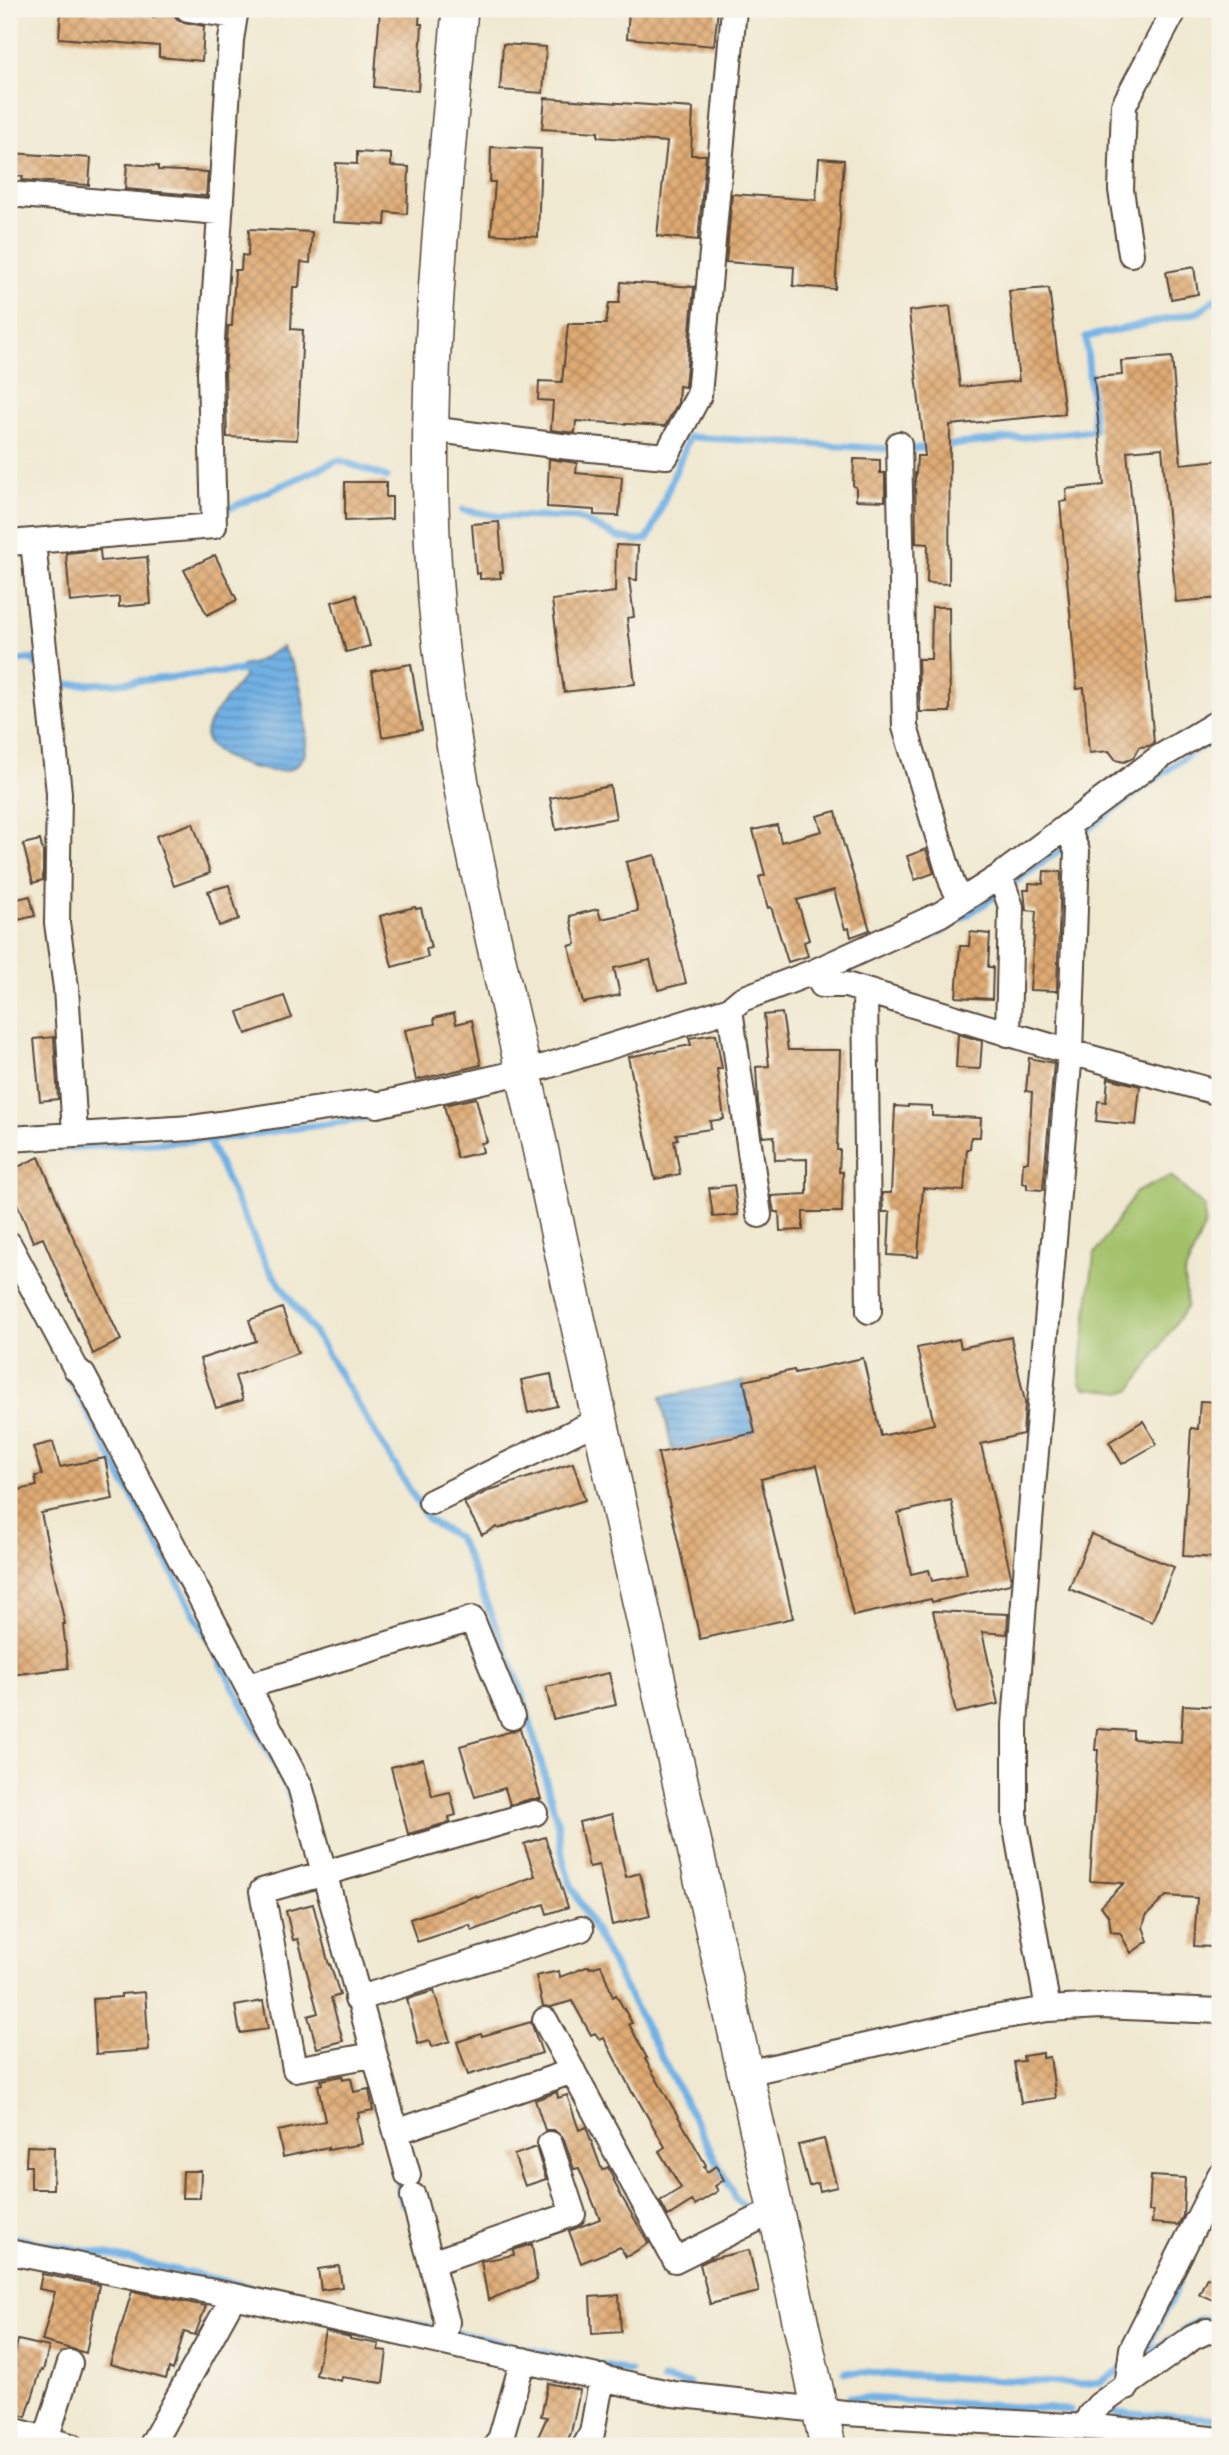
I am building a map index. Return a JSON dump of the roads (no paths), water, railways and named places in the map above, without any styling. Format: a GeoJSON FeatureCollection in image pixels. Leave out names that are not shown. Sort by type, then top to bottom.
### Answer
{"type":"FeatureCollection","features":[{"type":"Feature","properties":{"kind":"street"},"geometry":{"type":"LineString","coordinates":[[75,1133],[66,988],[57,923],[59,793],[21,542],[214,526],[211,372],[219,212],[235,12],[188,9]]}},
{"type":"Feature","properties":{"kind":"street"},"geometry":{"type":"LineString","coordinates":[[460,9],[433,329],[430,429],[434,571],[442,666],[455,759],[472,848],[524,1071],[599,1420],[828,2446]]}},
{"type":"Feature","properties":{"kind":"street"},"geometry":{"type":"LineString","coordinates":[[430,429],[666,456],[699,395],[734,9]]}},
{"type":"Feature","properties":{"kind":"street"},"geometry":{"type":"LineString","coordinates":[[1131,254],[1121,190],[1124,105],[1175,9]]}},
{"type":"Feature","properties":{"kind":"street"},"geometry":{"type":"LineString","coordinates":[[9,194],[219,212]]}},
{"type":"Feature","properties":{"kind":"street"},"geometry":{"type":"LineString","coordinates":[[899,444],[905,727],[952,883],[961,901]]}},
{"type":"Feature","properties":{"kind":"street"},"geometry":{"type":"LineString","coordinates":[[9,1139],[191,1128],[368,1102],[377,1105],[547,1066],[730,1009],[742,999],[819,977],[961,901],[1003,885],[1071,836],[1160,757],[1220,721]]}},
{"type":"Feature","properties":{"kind":"street"},"geometry":{"type":"LineString","coordinates":[[1048,2009],[1014,1822],[1015,1724],[1070,1052],[1077,851],[1071,836]]}},
{"type":"Feature","properties":{"kind":"street"},"geometry":{"type":"LineString","coordinates":[[1003,885],[1010,907],[1008,1034]]}},
{"type":"Feature","properties":{"kind":"street"},"geometry":{"type":"LineString","coordinates":[[819,977],[1070,1052],[1220,1093]]}},
{"type":"Feature","properties":{"kind":"street"},"geometry":{"type":"LineString","coordinates":[[865,991],[870,1311]]}},
{"type":"Feature","properties":{"kind":"street"},"geometry":{"type":"LineString","coordinates":[[730,1009],[759,1214]]}},
{"type":"Feature","properties":{"kind":"street"},"geometry":{"type":"LineString","coordinates":[[9,1244],[76,1369],[83,1375],[300,1786],[317,1877],[357,1999],[367,2056],[396,2132],[431,2263],[445,2334]]}},
{"type":"Feature","properties":{"kind":"street"},"geometry":{"type":"LineString","coordinates":[[431,1502],[599,1420]]}},
{"type":"Feature","properties":{"kind":"street"},"geometry":{"type":"LineString","coordinates":[[248,1686],[472,1619],[512,1717]]}},
{"type":"Feature","properties":{"kind":"street"},"geometry":{"type":"LineString","coordinates":[[367,2056],[295,2069],[262,1891],[535,1813]]}},
{"type":"Feature","properties":{"kind":"street"},"geometry":{"type":"LineString","coordinates":[[357,1999],[581,1929]]}},
{"type":"Feature","properties":{"kind":"street"},"geometry":{"type":"LineString","coordinates":[[746,2073],[976,2021],[1048,2009],[1101,2006],[1220,2011]]}},
{"type":"Feature","properties":{"kind":"street"},"geometry":{"type":"LineString","coordinates":[[545,2020],[675,2260],[775,2210]]}},
{"type":"Feature","properties":{"kind":"street"},"geometry":{"type":"LineString","coordinates":[[396,2132],[573,2071]]}},
{"type":"Feature","properties":{"kind":"street"},"geometry":{"type":"LineString","coordinates":[[431,2263],[573,2214],[550,2144]]}},
{"type":"Feature","properties":{"kind":"street"},"geometry":{"type":"LineString","coordinates":[[1128,2374],[1154,2303],[1220,2175]]}},
{"type":"Feature","properties":{"kind":"street"},"geometry":{"type":"LineString","coordinates":[[9,2252],[445,2334],[523,2360],[673,2393],[820,2411],[1098,2434],[1184,2434],[1220,2440]]}},
{"type":"Feature","properties":{"kind":"street"},"geometry":{"type":"LineString","coordinates":[[151,2446],[234,2296]]}},
{"type":"Feature","properties":{"kind":"street"},"geometry":{"type":"LineString","coordinates":[[1098,2434],[1090,2415],[1128,2374],[1207,2331],[1220,2332]]}},
{"type":"Feature","properties":{"kind":"street"},"geometry":{"type":"LineString","coordinates":[[496,2446],[523,2360]]}},
{"type":"Feature","properties":{"kind":"street"},"geometry":{"type":"LineString","coordinates":[[46,2439],[70,2363]]}},
{"type":"Feature","properties":{"kind":"street"},"geometry":{"type":"LineString","coordinates":[[585,2446],[592,2433],[602,2377]]}},
{"type":"Feature","properties":{"kind":"street"},"geometry":{"type":"LineString","coordinates":[[9,2429],[71,2446]]}},
{"type":"Feature","properties":{"kind":"water"},"geometry":{"type":"Polygon","coordinates":[[[282,647],[294,667],[301,688],[306,748],[303,758],[293,768],[272,771],[228,758],[208,743],[206,735],[211,720],[244,677],[242,666],[254,663],[282,647]]]}},
{"type":"Feature","properties":{"kind":"water"},"geometry":{"type":"Polygon","coordinates":[[[744,1381],[755,1433],[672,1450],[661,1397],[744,1381]]]}},
{"type":"Feature","properties":{"kind":"waterway"},"geometry":{"type":"LineString","coordinates":[[910,449],[1094,430],[1086,337],[1199,312],[1220,295]]}},
{"type":"Feature","properties":{"kind":"waterway"},"geometry":{"type":"LineString","coordinates":[[463,510],[498,516],[578,518],[618,537],[638,541],[647,539],[651,533],[689,437],[891,449]]}},
{"type":"Feature","properties":{"kind":"waterway"},"geometry":{"type":"LineString","coordinates":[[217,514],[339,460],[387,477]]}},
{"type":"Feature","properties":{"kind":"waterway"},"geometry":{"type":"LineString","coordinates":[[9,662],[35,659],[36,665]]}},
{"type":"Feature","properties":{"kind":"waterway"},"geometry":{"type":"LineString","coordinates":[[57,685],[117,683],[244,670],[252,674]]}},
{"type":"Feature","properties":{"kind":"waterway"},"geometry":{"type":"LineString","coordinates":[[1078,837],[1189,754],[1220,737]]}},
{"type":"Feature","properties":{"kind":"waterway"},"geometry":{"type":"LineString","coordinates":[[1010,886],[1068,844]]}},
{"type":"Feature","properties":{"kind":"waterway"},"geometry":{"type":"LineString","coordinates":[[836,975],[941,932],[1000,893]]}},
{"type":"Feature","properties":{"kind":"waterway"},"geometry":{"type":"LineString","coordinates":[[59,1148],[208,1140],[364,1119]]}},
{"type":"Feature","properties":{"kind":"waterway"},"geometry":{"type":"LineString","coordinates":[[208,1140],[267,1266],[319,1340],[428,1520],[457,1537],[463,1547],[519,1683],[572,1887],[734,2198],[742,2204]]}},
{"type":"Feature","properties":{"kind":"waterway"},"geometry":{"type":"LineString","coordinates":[[67,1374],[287,1787],[311,1870]]}},
{"type":"Feature","properties":{"kind":"waterway"},"geometry":{"type":"LineString","coordinates":[[395,2172],[403,2204]]}},
{"type":"Feature","properties":{"kind":"waterway"},"geometry":{"type":"LineString","coordinates":[[9,2237],[108,2255],[631,2372]]}},
{"type":"Feature","properties":{"kind":"waterway"},"geometry":{"type":"LineString","coordinates":[[1150,2353],[1150,2342],[1179,2283]]}},
{"type":"Feature","properties":{"kind":"waterway"},"geometry":{"type":"LineString","coordinates":[[1183,2330],[1200,2319],[1220,2319]]}},
{"type":"Feature","properties":{"kind":"waterway"},"geometry":{"type":"LineString","coordinates":[[1136,2361],[1170,2339]]}},
{"type":"Feature","properties":{"kind":"waterway"},"geometry":{"type":"LineString","coordinates":[[845,2372],[1083,2384],[1100,2382],[1122,2369]]}},
{"type":"Feature","properties":{"kind":"waterway"},"geometry":{"type":"LineString","coordinates":[[663,2380],[689,2384]]}},
{"type":"Feature","properties":{"kind":"waterway"},"geometry":{"type":"LineString","coordinates":[[850,2397],[1070,2410]]}},
{"type":"Feature","properties":{"kind":"waterway"},"geometry":{"type":"LineString","coordinates":[[1115,2413],[1210,2418],[1220,2421]]}}]}
